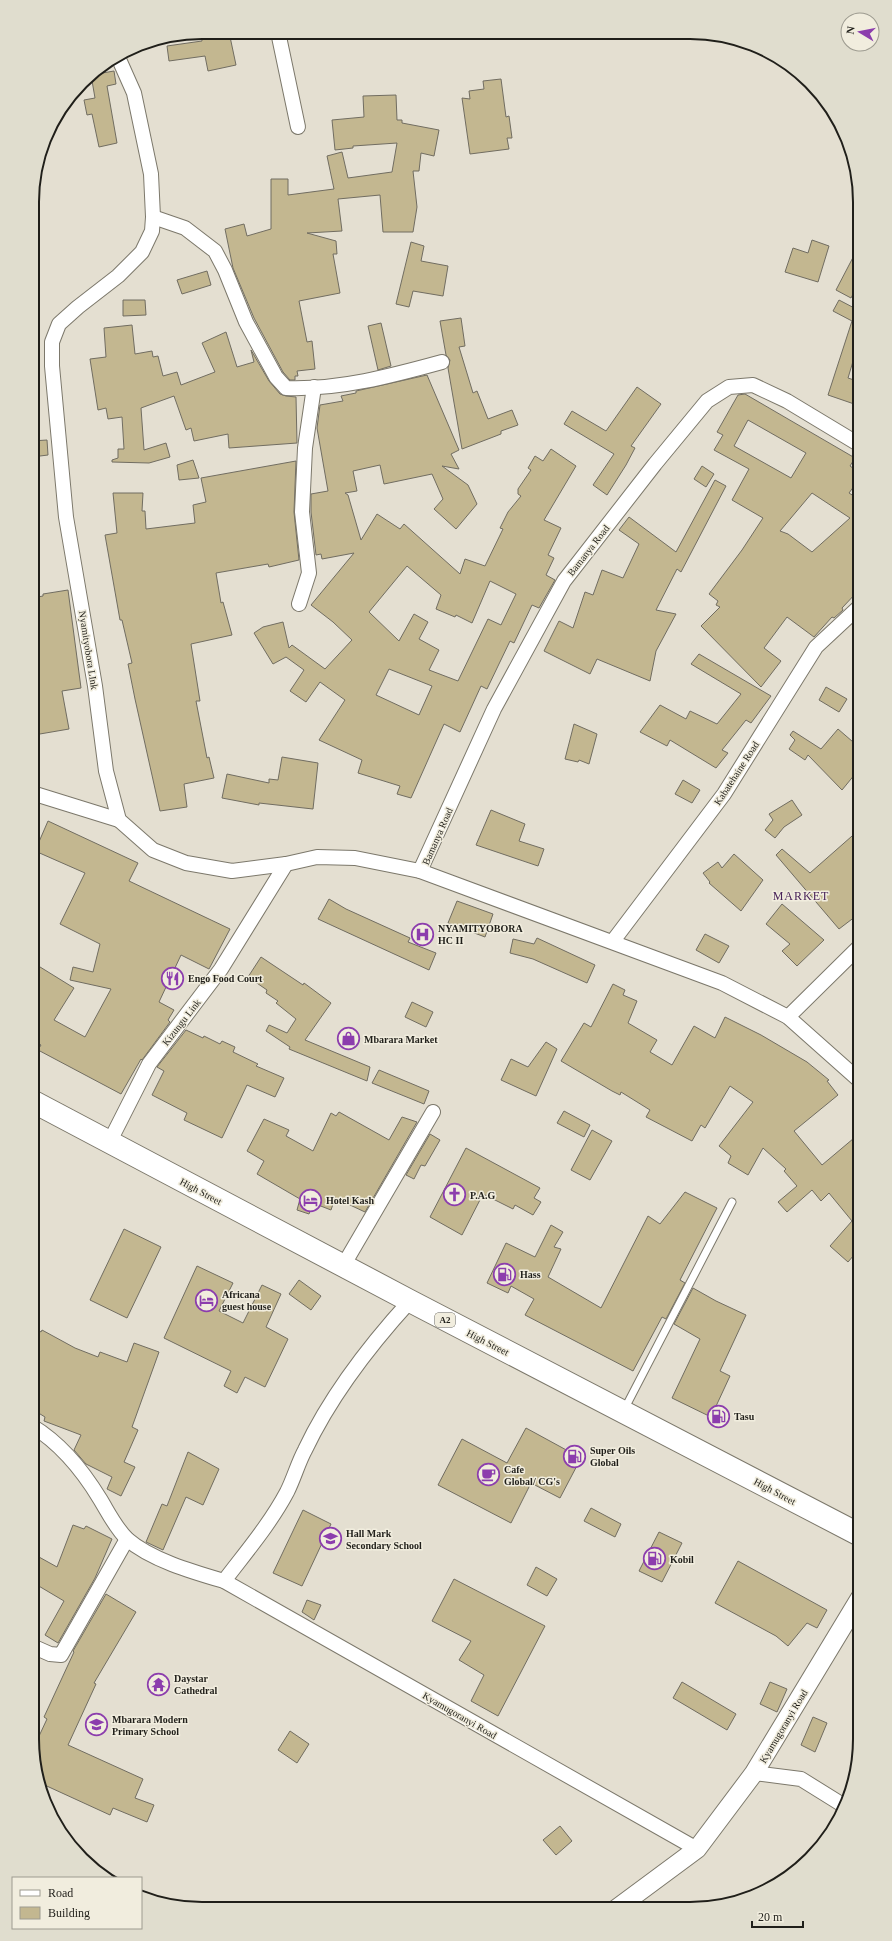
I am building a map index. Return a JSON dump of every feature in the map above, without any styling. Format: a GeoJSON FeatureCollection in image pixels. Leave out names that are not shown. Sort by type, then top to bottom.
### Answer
{"type":"FeatureCollection","features":[{"type":"Feature","properties":{"kind":"main road","name":"High Street"},"geometry":{"type":"LineString","coordinates":[[39,1105],[343,1266],[853,1531]]}},
{"type":"Feature","properties":{"kind":"street"},"geometry":{"type":"LineString","coordinates":[[279,39],[298,127]]}},
{"type":"Feature","properties":{"kind":"street","name":"Nyamityobora LInk"},"geometry":{"type":"LineString","coordinates":[[119,820],[106,771],[95,686],[66,517],[52,366],[52,342],[59,324],[118,276],[142,252],[152,231],[154,217],[151,174],[134,93],[120,61]]}},
{"type":"Feature","properties":{"kind":"street"},"geometry":{"type":"LineString","coordinates":[[154,217],[185,228],[215,251],[225,270],[246,322],[276,377],[286,388],[314,387],[392,376],[442,362]]}},
{"type":"Feature","properties":{"kind":"street","name":"Bamanya Road"},"geometry":{"type":"LineString","coordinates":[[420,871],[494,709],[564,581],[707,401],[729,387],[753,385],[787,401],[853,441]]}},
{"type":"Feature","properties":{"kind":"street"},"geometry":{"type":"LineString","coordinates":[[299,604],[309,573],[308,552],[302,512],[305,448],[314,387]]}},
{"type":"Feature","properties":{"kind":"street","name":"Kabatehaine Road"},"geometry":{"type":"LineString","coordinates":[[612,941],[724,794],[816,647],[853,613]]}},
{"type":"Feature","properties":{"kind":"street"},"geometry":{"type":"LineString","coordinates":[[39,795],[119,820],[153,850],[186,864],[232,871],[286,864],[317,857],[355,858],[420,871],[722,983],[788,1017],[853,1075]]}},
{"type":"Feature","properties":{"kind":"street","name":"Kizungu Link"},"geometry":{"type":"LineString","coordinates":[[109,1143],[149,1064],[222,969],[286,864]]}},
{"type":"Feature","properties":{"kind":"street"},"geometry":{"type":"LineString","coordinates":[[788,1017],[853,953]]}},
{"type":"Feature","properties":{"kind":"street"},"geometry":{"type":"LineString","coordinates":[[343,1266],[433,1112]]}},
{"type":"Feature","properties":{"kind":"street"},"geometry":{"type":"LineString","coordinates":[[224,1581],[261,1534],[287,1492],[304,1451],[346,1380],[367,1350],[410,1301]]}},
{"type":"Feature","properties":{"kind":"street","name":"Kyamugoranyi Road"},"geometry":{"type":"LineString","coordinates":[[39,1431],[61,1448],[84,1475],[113,1522],[127,1539],[161,1560],[192,1572],[224,1581],[697,1848]]}},
{"type":"Feature","properties":{"kind":"street"},"geometry":{"type":"LineString","coordinates":[[39,1649],[50,1654],[61,1655],[127,1539]]}},
{"type":"Feature","properties":{"kind":"street","name":"Kyamugoranyi Road"},"geometry":{"type":"LineString","coordinates":[[624,1902],[697,1848],[754,1774],[853,1610]]}},
{"type":"Feature","properties":{"kind":"street"},"geometry":{"type":"LineString","coordinates":[[754,1774],[801,1779],[840,1803]]}},
{"type":"Feature","properties":{"kind":"lane"},"geometry":{"type":"LineString","coordinates":[[623,1412],[732,1202]]}},
{"type":"Feature","properties":{"kind":"building"},"geometry":{"type":"Polygon","coordinates":[[[202,39],[230,39],[236,65],[208,71],[205,56],[169,61],[167,46],[202,41],[202,39]]]}},
{"type":"Feature","properties":{"kind":"building"},"geometry":{"type":"Polygon","coordinates":[[[114,71],[116,84],[107,86],[117,143],[99,147],[92,114],[87,115],[84,100],[95,98],[92,81],[103,73],[114,71]]]}},
{"type":"Feature","properties":{"kind":"building"},"geometry":{"type":"Polygon","coordinates":[[[501,79],[506,117],[509,116],[512,138],[507,138],[509,149],[470,154],[462,98],[470,99],[469,91],[484,89],[483,81],[501,79]]]}},
{"type":"Feature","properties":{"kind":"building"},"geometry":{"type":"Polygon","coordinates":[[[396,95],[397,120],[402,120],[402,123],[439,130],[434,156],[421,153],[419,171],[413,171],[417,207],[413,232],[383,232],[380,195],[338,199],[342,231],[307,233],[336,241],[337,254],[333,254],[340,293],[299,301],[307,342],[312,341],[315,369],[297,371],[298,376],[295,376],[295,380],[290,380],[283,372],[254,318],[233,268],[225,229],[244,224],[247,236],[271,229],[271,179],[288,179],[288,195],[334,189],[327,156],[342,152],[348,178],[392,172],[397,143],[353,146],[353,148],[335,150],[332,120],[364,117],[363,96],[396,95]]]}},
{"type":"Feature","properties":{"kind":"building"},"geometry":{"type":"Polygon","coordinates":[[[812,240],[829,246],[818,282],[785,272],[793,248],[808,253],[812,240]]]}},
{"type":"Feature","properties":{"kind":"building"},"geometry":{"type":"Polygon","coordinates":[[[411,242],[424,246],[421,261],[448,266],[443,296],[413,291],[409,307],[396,304],[411,242]]]}},
{"type":"Feature","properties":{"kind":"building"},"geometry":{"type":"Polygon","coordinates":[[[853,257],[853,294],[851,298],[836,290],[853,257]]]}},
{"type":"Feature","properties":{"kind":"building"},"geometry":{"type":"Polygon","coordinates":[[[207,271],[211,285],[182,294],[177,280],[207,271]]]}},
{"type":"Feature","properties":{"kind":"building"},"geometry":{"type":"Polygon","coordinates":[[[123,300],[145,300],[146,315],[123,316],[123,300]]]}},
{"type":"Feature","properties":{"kind":"building"},"geometry":{"type":"Polygon","coordinates":[[[839,300],[853,307],[853,361],[848,378],[853,380],[853,404],[828,395],[852,321],[833,311],[839,300]]]}},
{"type":"Feature","properties":{"kind":"building"},"geometry":{"type":"Polygon","coordinates":[[[461,318],[465,346],[459,347],[473,393],[477,391],[488,419],[512,410],[518,425],[501,431],[501,434],[462,449],[448,368],[450,360],[446,355],[440,321],[461,318]]]}},
{"type":"Feature","properties":{"kind":"building"},"geometry":{"type":"Polygon","coordinates":[[[381,323],[391,366],[378,370],[368,326],[381,323]]]}},
{"type":"Feature","properties":{"kind":"building"},"geometry":{"type":"Polygon","coordinates":[[[132,325],[135,354],[152,351],[153,357],[158,356],[163,376],[177,372],[181,385],[215,372],[202,343],[226,332],[237,367],[254,362],[251,350],[269,381],[280,394],[296,397],[297,443],[229,448],[228,434],[194,441],[191,428],[186,430],[174,396],[141,408],[144,450],[166,443],[170,457],[149,463],[112,462],[112,460],[118,458],[118,449],[124,449],[122,417],[108,419],[106,408],[98,410],[90,359],[106,357],[104,328],[132,325]]]}},
{"type":"Feature","properties":{"kind":"building"},"geometry":{"type":"Polygon","coordinates":[[[427,375],[459,450],[451,454],[459,469],[442,466],[468,485],[477,504],[456,529],[434,509],[443,499],[432,474],[384,484],[380,465],[353,471],[357,491],[345,493],[348,495],[361,540],[377,514],[400,529],[404,524],[460,574],[465,559],[485,566],[503,529],[500,528],[508,512],[521,496],[518,494],[518,489],[531,470],[528,468],[535,456],[543,461],[551,449],[576,466],[544,520],[561,528],[548,555],[554,558],[546,575],[555,580],[539,608],[532,605],[514,643],[510,641],[487,689],[481,686],[460,732],[444,724],[411,798],[397,794],[400,786],[358,773],[362,760],[319,740],[345,700],[320,682],[306,702],[290,691],[304,670],[286,657],[273,664],[254,633],[263,627],[283,622],[289,648],[292,645],[325,669],[352,640],[333,622],[311,605],[354,553],[322,559],[321,554],[316,555],[311,512],[311,494],[328,491],[317,428],[320,405],[343,401],[341,396],[356,393],[356,391],[427,375]],[[407,566],[369,612],[399,641],[414,614],[428,622],[419,639],[439,650],[429,670],[458,681],[488,619],[501,625],[516,594],[490,581],[472,623],[456,615],[455,617],[436,609],[441,595],[407,566]],[[389,669],[376,695],[419,715],[432,686],[389,669]]]}},
{"type":"Feature","properties":{"kind":"building"},"geometry":{"type":"Polygon","coordinates":[[[637,387],[661,404],[631,446],[635,448],[607,495],[593,485],[614,454],[564,424],[572,411],[606,431],[637,387]]]}},
{"type":"Feature","properties":{"kind":"building"},"geometry":{"type":"Polygon","coordinates":[[[745,394],[853,457],[853,461],[850,466],[853,468],[853,488],[849,493],[853,496],[853,596],[842,608],[843,610],[834,618],[832,617],[814,637],[787,617],[764,648],[781,661],[761,687],[701,626],[720,607],[716,605],[718,601],[709,594],[742,550],[763,518],[732,500],[749,469],[714,450],[723,435],[717,432],[738,395],[745,394]],[[748,420],[734,446],[791,478],[806,453],[748,420]],[[812,493],[780,531],[788,534],[812,552],[850,518],[812,493]]]}},
{"type":"Feature","properties":{"kind":"building"},"geometry":{"type":"Polygon","coordinates":[[[47,440],[48,455],[39,456],[39,441],[47,440]]]}},
{"type":"Feature","properties":{"kind":"building"},"geometry":{"type":"Polygon","coordinates":[[[193,460],[199,478],[179,480],[177,465],[193,460]]]}},
{"type":"Feature","properties":{"kind":"building"},"geometry":{"type":"Polygon","coordinates":[[[296,461],[294,512],[299,560],[269,567],[268,564],[216,573],[221,603],[223,602],[232,635],[191,644],[200,701],[196,701],[207,758],[209,757],[214,778],[184,784],[187,807],[160,811],[128,664],[132,663],[122,620],[120,620],[105,535],[117,533],[113,493],[143,493],[142,511],[145,511],[146,529],[195,523],[193,505],[206,502],[201,478],[296,461]]]}},
{"type":"Feature","properties":{"kind":"building"},"geometry":{"type":"Polygon","coordinates":[[[702,466],[714,474],[706,487],[694,479],[702,466]]]}},
{"type":"Feature","properties":{"kind":"building"},"geometry":{"type":"Polygon","coordinates":[[[715,480],[726,486],[681,572],[677,569],[656,610],[676,614],[656,651],[650,681],[597,659],[590,674],[544,651],[559,621],[573,628],[585,592],[593,595],[602,570],[623,578],[639,544],[619,530],[629,517],[676,552],[715,480]]]}},
{"type":"Feature","properties":{"kind":"building"},"geometry":{"type":"Polygon","coordinates":[[[68,590],[81,688],[62,691],[69,729],[39,734],[39,597],[43,596],[43,594],[68,590]]]}},
{"type":"Feature","properties":{"kind":"building"},"geometry":{"type":"Polygon","coordinates":[[[699,654],[771,696],[751,723],[746,720],[722,750],[728,753],[716,768],[670,740],[667,746],[640,732],[660,705],[686,719],[690,711],[717,724],[741,694],[691,664],[699,654]]]}},
{"type":"Feature","properties":{"kind":"building"},"geometry":{"type":"Polygon","coordinates":[[[826,687],[847,699],[839,712],[819,700],[826,687]]]}},
{"type":"Feature","properties":{"kind":"building"},"geometry":{"type":"Polygon","coordinates":[[[574,724],[597,734],[589,764],[579,760],[578,762],[565,759],[574,724]]]}},
{"type":"Feature","properties":{"kind":"building"},"geometry":{"type":"Polygon","coordinates":[[[838,729],[853,742],[853,777],[842,790],[808,755],[805,760],[789,749],[795,740],[790,735],[793,731],[821,749],[838,729]]]}},
{"type":"Feature","properties":{"kind":"building"},"geometry":{"type":"Polygon","coordinates":[[[282,757],[318,763],[313,809],[259,803],[259,805],[222,798],[227,774],[269,783],[269,779],[278,780],[282,757]]]}},
{"type":"Feature","properties":{"kind":"building"},"geometry":{"type":"Polygon","coordinates":[[[683,780],[700,790],[692,803],[675,794],[683,780]]]}},
{"type":"Feature","properties":{"kind":"building"},"geometry":{"type":"Polygon","coordinates":[[[792,800],[802,815],[784,827],[775,838],[765,830],[773,820],[769,814],[792,800]]]}},
{"type":"Feature","properties":{"kind":"building"},"geometry":{"type":"Polygon","coordinates":[[[491,810],[525,824],[519,841],[544,849],[538,866],[476,845],[491,810]]]}},
{"type":"Feature","properties":{"kind":"building"},"geometry":{"type":"Polygon","coordinates":[[[48,821],[138,863],[129,881],[230,929],[209,969],[181,955],[159,1002],[174,1010],[168,1020],[170,1022],[142,1060],[141,1059],[121,1094],[39,1051],[41,1045],[39,1044],[39,966],[74,988],[54,1020],[85,1037],[111,989],[70,980],[73,967],[93,972],[100,944],[60,924],[85,873],[39,853],[39,842],[48,821]]]}},
{"type":"Feature","properties":{"kind":"building"},"geometry":{"type":"Polygon","coordinates":[[[853,835],[853,918],[839,929],[776,855],[782,849],[810,873],[853,835]]]}},
{"type":"Feature","properties":{"kind":"building"},"geometry":{"type":"Polygon","coordinates":[[[734,854],[763,880],[741,911],[709,883],[710,882],[703,873],[718,862],[722,868],[734,854]]]}},
{"type":"Feature","properties":{"kind":"building"},"geometry":{"type":"Polygon","coordinates":[[[329,899],[346,909],[410,938],[408,942],[436,953],[429,970],[318,919],[329,899]]]}},
{"type":"Feature","properties":{"kind":"building"},"geometry":{"type":"Polygon","coordinates":[[[457,901],[493,914],[485,937],[448,923],[457,901]]]}},
{"type":"Feature","properties":{"kind":"building"},"geometry":{"type":"Polygon","coordinates":[[[782,904],[824,940],[797,966],[782,951],[790,944],[766,924],[782,904]]]}},
{"type":"Feature","properties":{"kind":"building"},"geometry":{"type":"Polygon","coordinates":[[[705,934],[729,946],[719,963],[696,950],[705,934]]]}},
{"type":"Feature","properties":{"kind":"building"},"geometry":{"type":"Polygon","coordinates":[[[537,938],[595,965],[587,983],[533,959],[510,953],[513,939],[534,944],[537,938]]]}},
{"type":"Feature","properties":{"kind":"building"},"geometry":{"type":"Polygon","coordinates":[[[261,957],[303,985],[304,983],[331,1003],[305,1040],[370,1067],[367,1081],[289,1049],[290,1047],[266,1031],[269,1025],[287,1033],[296,1019],[276,1003],[278,1001],[266,993],[267,990],[248,977],[261,957]]]}},
{"type":"Feature","properties":{"kind":"building"},"geometry":{"type":"Polygon","coordinates":[[[613,984],[625,990],[623,995],[637,1001],[628,1023],[657,1040],[650,1052],[672,1065],[694,1026],[715,1038],[725,1017],[761,1035],[807,1062],[829,1080],[827,1081],[838,1095],[794,1131],[822,1165],[853,1139],[853,1256],[848,1262],[830,1246],[852,1221],[829,1193],[821,1201],[812,1190],[787,1212],[778,1202],[797,1186],[784,1171],[786,1169],[763,1148],[748,1175],[728,1163],[731,1156],[719,1146],[753,1102],[730,1086],[705,1128],[701,1125],[692,1141],[646,1117],[650,1110],[621,1092],[620,1095],[612,1091],[561,1061],[584,1023],[591,1027],[613,984]]]}},
{"type":"Feature","properties":{"kind":"building"},"geometry":{"type":"Polygon","coordinates":[[[412,1002],[433,1012],[426,1027],[405,1017],[412,1002]]]}},
{"type":"Feature","properties":{"kind":"building"},"geometry":{"type":"Polygon","coordinates":[[[186,1030],[203,1038],[204,1036],[220,1044],[222,1041],[235,1047],[233,1052],[258,1064],[256,1066],[284,1078],[275,1097],[247,1085],[222,1138],[184,1120],[187,1113],[152,1095],[164,1071],[157,1067],[186,1030]]]}},
{"type":"Feature","properties":{"kind":"building"},"geometry":{"type":"Polygon","coordinates":[[[546,1042],[557,1049],[536,1096],[501,1080],[511,1059],[528,1067],[546,1042]]]}},
{"type":"Feature","properties":{"kind":"building"},"geometry":{"type":"Polygon","coordinates":[[[379,1070],[429,1091],[424,1104],[372,1083],[379,1070]]]}},
{"type":"Feature","properties":{"kind":"building"},"geometry":{"type":"Polygon","coordinates":[[[564,1111],[590,1125],[584,1137],[557,1123],[564,1111]]]}},
{"type":"Feature","properties":{"kind":"building"},"geometry":{"type":"Polygon","coordinates":[[[339,1112],[389,1140],[402,1117],[417,1122],[365,1212],[335,1198],[331,1210],[313,1203],[309,1214],[297,1210],[300,1199],[257,1174],[264,1161],[247,1151],[264,1119],[289,1130],[286,1136],[313,1151],[331,1113],[336,1116],[339,1112]]]}},
{"type":"Feature","properties":{"kind":"building"},"geometry":{"type":"Polygon","coordinates":[[[592,1130],[612,1141],[590,1180],[571,1170],[592,1130]]]}},
{"type":"Feature","properties":{"kind":"building"},"geometry":{"type":"Polygon","coordinates":[[[430,1134],[440,1140],[425,1166],[421,1165],[414,1179],[406,1175],[430,1134]]]}},
{"type":"Feature","properties":{"kind":"building"},"geometry":{"type":"Polygon","coordinates":[[[466,1148],[540,1188],[534,1198],[541,1202],[533,1215],[515,1205],[513,1209],[483,1194],[462,1235],[430,1217],[466,1148]]]}},
{"type":"Feature","properties":{"kind":"building"},"geometry":{"type":"Polygon","coordinates":[[[685,1192],[717,1208],[680,1280],[685,1283],[666,1319],[662,1317],[633,1371],[525,1315],[534,1299],[511,1286],[508,1293],[487,1283],[506,1243],[535,1257],[551,1225],[563,1232],[554,1247],[561,1249],[548,1277],[601,1308],[648,1216],[660,1224],[685,1192]]]}},
{"type":"Feature","properties":{"kind":"building"},"geometry":{"type":"Polygon","coordinates":[[[124,1229],[161,1247],[127,1318],[90,1300],[124,1229]]]}},
{"type":"Feature","properties":{"kind":"building"},"geometry":{"type":"Polygon","coordinates":[[[197,1266],[233,1283],[219,1311],[243,1323],[262,1285],[281,1294],[266,1327],[288,1339],[265,1387],[245,1377],[237,1393],[224,1386],[231,1371],[164,1338],[197,1266]]]}},
{"type":"Feature","properties":{"kind":"building"},"geometry":{"type":"Polygon","coordinates":[[[299,1280],[321,1296],[311,1310],[289,1294],[299,1280]]]}},
{"type":"Feature","properties":{"kind":"building"},"geometry":{"type":"Polygon","coordinates":[[[693,1288],[746,1315],[720,1371],[730,1376],[711,1417],[672,1398],[700,1339],[674,1324],[693,1288]]]}},
{"type":"Feature","properties":{"kind":"building"},"geometry":{"type":"Polygon","coordinates":[[[42,1330],[75,1348],[98,1357],[100,1352],[127,1362],[134,1343],[159,1352],[132,1427],[138,1430],[124,1462],[135,1467],[121,1496],[107,1489],[112,1477],[86,1464],[74,1450],[81,1435],[44,1421],[45,1417],[39,1413],[39,1331],[41,1332],[42,1330]]]}},
{"type":"Feature","properties":{"kind":"building"},"geometry":{"type":"Polygon","coordinates":[[[526,1428],[581,1458],[560,1498],[531,1483],[511,1523],[438,1485],[462,1439],[507,1463],[526,1428]]]}},
{"type":"Feature","properties":{"kind":"building"},"geometry":{"type":"Polygon","coordinates":[[[188,1452],[219,1469],[203,1505],[186,1497],[163,1550],[146,1542],[162,1504],[167,1506],[188,1452]]]}},
{"type":"Feature","properties":{"kind":"building"},"geometry":{"type":"Polygon","coordinates":[[[591,1508],[621,1524],[615,1537],[584,1521],[591,1508]]]}},
{"type":"Feature","properties":{"kind":"building"},"geometry":{"type":"Polygon","coordinates":[[[303,1510],[331,1524],[302,1586],[273,1573],[303,1510]]]}},
{"type":"Feature","properties":{"kind":"building"},"geometry":{"type":"Polygon","coordinates":[[[73,1525],[84,1529],[86,1526],[112,1539],[95,1578],[58,1643],[45,1635],[64,1601],[39,1586],[39,1557],[57,1567],[73,1525]]]}},
{"type":"Feature","properties":{"kind":"building"},"geometry":{"type":"Polygon","coordinates":[[[659,1532],[682,1543],[662,1582],[639,1571],[659,1532]]]}},
{"type":"Feature","properties":{"kind":"building"},"geometry":{"type":"Polygon","coordinates":[[[738,1561],[827,1610],[817,1628],[807,1623],[788,1646],[776,1636],[715,1603],[738,1561]]]}},
{"type":"Feature","properties":{"kind":"building"},"geometry":{"type":"Polygon","coordinates":[[[536,1567],[557,1579],[547,1596],[527,1585],[536,1567]]]}},
{"type":"Feature","properties":{"kind":"building"},"geometry":{"type":"Polygon","coordinates":[[[454,1579],[545,1626],[498,1716],[471,1701],[484,1675],[459,1660],[471,1641],[432,1621],[454,1579]]]}},
{"type":"Feature","properties":{"kind":"building"},"geometry":{"type":"Polygon","coordinates":[[[106,1594],[136,1612],[94,1683],[96,1684],[68,1745],[143,1779],[135,1798],[154,1805],[147,1822],[113,1808],[110,1815],[46,1786],[40,1760],[39,1736],[47,1719],[44,1717],[74,1652],[73,1651],[106,1594]]]}},
{"type":"Feature","properties":{"kind":"building"},"geometry":{"type":"Polygon","coordinates":[[[307,1600],[321,1605],[314,1620],[302,1612],[307,1600]]]}},
{"type":"Feature","properties":{"kind":"building"},"geometry":{"type":"Polygon","coordinates":[[[682,1682],[736,1714],[727,1730],[673,1698],[682,1682]]]}},
{"type":"Feature","properties":{"kind":"building"},"geometry":{"type":"Polygon","coordinates":[[[770,1682],[787,1689],[777,1712],[760,1704],[770,1682]]]}},
{"type":"Feature","properties":{"kind":"building"},"geometry":{"type":"Polygon","coordinates":[[[813,1717],[827,1723],[815,1752],[801,1745],[813,1717]]]}},
{"type":"Feature","properties":{"kind":"building"},"geometry":{"type":"Polygon","coordinates":[[[290,1731],[309,1744],[297,1763],[278,1750],[290,1731]]]}},
{"type":"Feature","properties":{"kind":"building"},"geometry":{"type":"Polygon","coordinates":[[[560,1826],[572,1841],[556,1855],[543,1840],[560,1826]]]}},
{"type":"Feature","properties":{"kind":"place","name":"NYAMITYOBORA HC II"},"geometry":{"type":"Point","coordinates":[423,934]}},
{"type":"Feature","properties":{"kind":"place","name":"Engo Food Court"},"geometry":{"type":"Point","coordinates":[173,978]}},
{"type":"Feature","properties":{"kind":"place","name":"Mbarara Market"},"geometry":{"type":"Point","coordinates":[348,1039]}},
{"type":"Feature","properties":{"kind":"place","name":"P.A.G"},"geometry":{"type":"Point","coordinates":[455,1195]}},
{"type":"Feature","properties":{"kind":"place","name":"Hotel Kash"},"geometry":{"type":"Point","coordinates":[310,1200]}},
{"type":"Feature","properties":{"kind":"place","name":"Hass"},"geometry":{"type":"Point","coordinates":[505,1274]}},
{"type":"Feature","properties":{"kind":"place","name":"Africana guest house"},"geometry":{"type":"Point","coordinates":[207,1300]}},
{"type":"Feature","properties":{"kind":"place","name":"Tasu"},"geometry":{"type":"Point","coordinates":[718,1416]}},
{"type":"Feature","properties":{"kind":"place","name":"Super Oils Global"},"geometry":{"type":"Point","coordinates":[575,1456]}},
{"type":"Feature","properties":{"kind":"place","name":"Cafe Global/ CG's"},"geometry":{"type":"Point","coordinates":[488,1475]}},
{"type":"Feature","properties":{"kind":"place","name":"Hall Mark Secondary School"},"geometry":{"type":"Point","coordinates":[331,1539]}},
{"type":"Feature","properties":{"kind":"place","name":"Kobil"},"geometry":{"type":"Point","coordinates":[655,1559]}},
{"type":"Feature","properties":{"kind":"place","name":"Daystar Cathedral"},"geometry":{"type":"Point","coordinates":[158,1684]}},
{"type":"Feature","properties":{"kind":"place","name":"Mbarara Modern Primary School"},"geometry":{"type":"Point","coordinates":[97,1725]}},
{"type":"Feature","properties":{"kind":"district","name":"MARKET"},"geometry":{"type":"Point","coordinates":[801,896]}}]}
